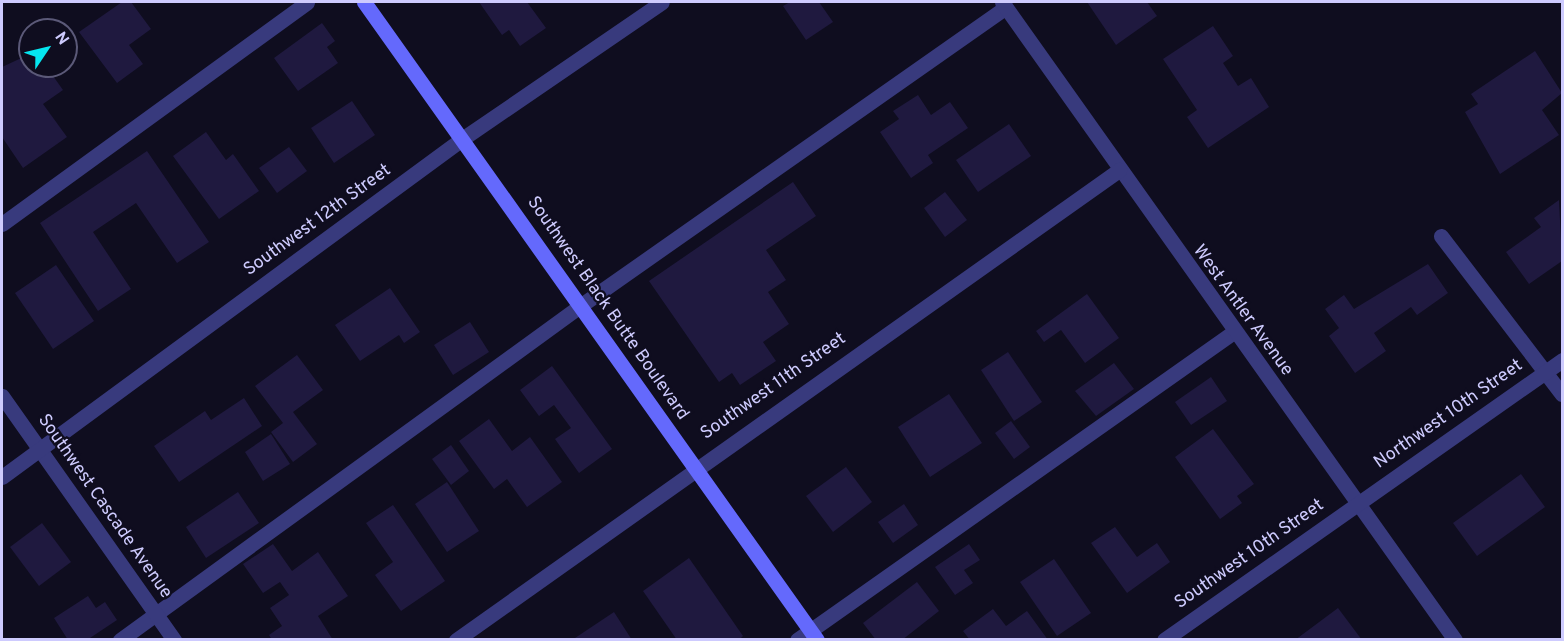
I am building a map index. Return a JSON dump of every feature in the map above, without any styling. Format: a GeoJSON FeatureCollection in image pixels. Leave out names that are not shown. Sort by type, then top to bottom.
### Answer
{"type":"FeatureCollection","features":[{"type":"Feature","properties":{"kind":"street"},"geometry":{"type":"LineString","coordinates":[[2,224],[307,2]]}},
{"type":"Feature","properties":{"kind":"street","name":"Southwest Black Butte Boulevard"},"geometry":{"type":"LineString","coordinates":[[364,2],[694,466],[808,636]]}},
{"type":"Feature","properties":{"kind":"street","name":"Southwest 12th Street"},"geometry":{"type":"LineString","coordinates":[[2,477],[462,139],[662,2]]}},
{"type":"Feature","properties":{"kind":"street"},"geometry":{"type":"LineString","coordinates":[[120,639],[580,306],[1004,4]]}},
{"type":"Feature","properties":{"kind":"street","name":"West Antler Avenue"},"geometry":{"type":"LineString","coordinates":[[1004,4],[1232,333],[1455,639]]}},
{"type":"Feature","properties":{"kind":"street","name":"Southwest 11th Street"},"geometry":{"type":"LineString","coordinates":[[456,639],[694,466],[1119,170]]}},
{"type":"Feature","properties":{"kind":"street"},"geometry":{"type":"LineString","coordinates":[[1442,236],[1563,394]]}},
{"type":"Feature","properties":{"kind":"street"},"geometry":{"type":"LineString","coordinates":[[808,636],[1232,333]]}},
{"type":"Feature","properties":{"kind":"street","name":"Northwest 10th Street"},"geometry":{"type":"LineString","coordinates":[[1358,503],[1563,360]]}},
{"type":"Feature","properties":{"kind":"street","name":"Southwest Cascade Avenue"},"geometry":{"type":"LineString","coordinates":[[2,396],[174,639]]}},
{"type":"Feature","properties":{"kind":"street","name":"Southwest 10th Street"},"geometry":{"type":"LineString","coordinates":[[1164,639],[1358,503]]}},
{"type":"Feature","properties":{"kind":"building"},"geometry":{"type":"Polygon","coordinates":[[[122,2],[131,2],[151,29],[129,45],[143,64],[117,83],[79,32],[122,2]]]}},
{"type":"Feature","properties":{"kind":"building"},"geometry":{"type":"Polygon","coordinates":[[[479,2],[527,2],[546,28],[520,46],[509,30],[502,35],[479,2]]]}},
{"type":"Feature","properties":{"kind":"building"},"geometry":{"type":"Polygon","coordinates":[[[790,2],[819,2],[833,22],[806,40],[783,6],[790,2]]]}},
{"type":"Feature","properties":{"kind":"building"},"geometry":{"type":"Polygon","coordinates":[[[1087,2],[1147,2],[1157,16],[1116,45],[1087,2]]]}},
{"type":"Feature","properties":{"kind":"building"},"geometry":{"type":"Polygon","coordinates":[[[322,23],[335,41],[327,47],[338,63],[298,91],[274,58],[322,23]]]}},
{"type":"Feature","properties":{"kind":"building"},"geometry":{"type":"Polygon","coordinates":[[[1213,26],[1233,56],[1223,63],[1238,86],[1251,78],[1269,107],[1208,148],[1187,117],[1197,110],[1163,59],[1213,26]]]}},
{"type":"Feature","properties":{"kind":"building"},"geometry":{"type":"Polygon","coordinates":[[[1535,51],[1562,93],[1542,110],[1559,135],[1500,174],[1465,112],[1478,104],[1471,94],[1535,51]]]}},
{"type":"Feature","properties":{"kind":"building"},"geometry":{"type":"Polygon","coordinates":[[[18,60],[18,78],[54,78],[63,90],[43,104],[67,137],[23,168],[2,137],[2,67],[18,60]]]}},
{"type":"Feature","properties":{"kind":"building"},"geometry":{"type":"Polygon","coordinates":[[[918,95],[931,115],[950,102],[968,128],[928,155],[933,163],[911,178],[880,132],[899,119],[893,111],[918,95]]]}},
{"type":"Feature","properties":{"kind":"building"},"geometry":{"type":"Polygon","coordinates":[[[352,101],[375,135],[334,163],[311,128],[352,101]]]}},
{"type":"Feature","properties":{"kind":"building"},"geometry":{"type":"Polygon","coordinates":[[[1009,124],[1031,156],[978,192],[956,160],[1009,124]]]}},
{"type":"Feature","properties":{"kind":"building"},"geometry":{"type":"Polygon","coordinates":[[[206,132],[226,160],[233,154],[259,191],[219,219],[173,156],[206,132]]]}},
{"type":"Feature","properties":{"kind":"building"},"geometry":{"type":"Polygon","coordinates":[[[289,147],[307,171],[277,193],[259,168],[289,147]]]}},
{"type":"Feature","properties":{"kind":"building"},"geometry":{"type":"Polygon","coordinates":[[[147,151],[209,242],[177,263],[136,203],[93,232],[131,289],[98,311],[40,223],[147,151]]]}},
{"type":"Feature","properties":{"kind":"building"},"geometry":{"type":"Polygon","coordinates":[[[793,182],[816,216],[766,250],[786,280],[768,292],[789,324],[763,342],[776,361],[740,385],[732,373],[719,382],[649,281],[793,182]]]}},
{"type":"Feature","properties":{"kind":"building"},"geometry":{"type":"Polygon","coordinates":[[[945,192],[967,220],[945,237],[924,208],[945,192]]]}},
{"type":"Feature","properties":{"kind":"building"},"geometry":{"type":"Polygon","coordinates":[[[1559,200],[1562,261],[1529,284],[1506,252],[1541,227],[1534,218],[1559,200]]]}},
{"type":"Feature","properties":{"kind":"building"},"geometry":{"type":"Polygon","coordinates":[[[1428,264],[1448,293],[1417,315],[1411,307],[1374,333],[1386,351],[1355,373],[1329,336],[1339,328],[1325,309],[1344,295],[1354,309],[1428,264]]]}},
{"type":"Feature","properties":{"kind":"building"},"geometry":{"type":"Polygon","coordinates":[[[56,265],[94,321],[53,349],[15,293],[56,265]]]}},
{"type":"Feature","properties":{"kind":"building"},"geometry":{"type":"Polygon","coordinates":[[[390,288],[420,332],[404,343],[399,335],[360,361],[335,325],[390,288]]]}},
{"type":"Feature","properties":{"kind":"building"},"geometry":{"type":"Polygon","coordinates":[[[1087,294],[1119,338],[1085,363],[1061,330],[1044,342],[1036,331],[1087,294]]]}},
{"type":"Feature","properties":{"kind":"building"},"geometry":{"type":"Polygon","coordinates":[[[470,322],[489,352],[453,375],[434,345],[470,322]]]}},
{"type":"Feature","properties":{"kind":"building"},"geometry":{"type":"Polygon","coordinates":[[[1008,352],[1042,402],[1014,421],[981,370],[1008,352]]]}},
{"type":"Feature","properties":{"kind":"building"},"geometry":{"type":"Polygon","coordinates":[[[297,355],[323,390],[293,412],[317,444],[293,462],[271,432],[283,423],[255,386],[297,355]]]}},
{"type":"Feature","properties":{"kind":"building"},"geometry":{"type":"Polygon","coordinates":[[[1114,363],[1134,389],[1096,416],[1075,391],[1114,363]]]}},
{"type":"Feature","properties":{"kind":"building"},"geometry":{"type":"Polygon","coordinates":[[[552,366],[612,449],[579,473],[555,439],[571,428],[554,405],[539,416],[520,390],[552,366]]]}},
{"type":"Feature","properties":{"kind":"building"},"geometry":{"type":"Polygon","coordinates":[[[1211,377],[1227,401],[1191,425],[1175,402],[1211,377]]]}},
{"type":"Feature","properties":{"kind":"building"},"geometry":{"type":"Polygon","coordinates":[[[949,394],[982,443],[930,477],[898,427],[949,394]]]}},
{"type":"Feature","properties":{"kind":"building"},"geometry":{"type":"Polygon","coordinates":[[[244,398],[262,426],[179,482],[154,446],[205,411],[211,420],[244,398]]]}},
{"type":"Feature","properties":{"kind":"building"},"geometry":{"type":"Polygon","coordinates":[[[489,419],[512,451],[530,437],[562,482],[527,507],[507,479],[494,489],[459,441],[489,419]]]}},
{"type":"Feature","properties":{"kind":"building"},"geometry":{"type":"Polygon","coordinates":[[[1011,421],[1030,447],[1014,459],[995,433],[1011,421]]]}},
{"type":"Feature","properties":{"kind":"building"},"geometry":{"type":"Polygon","coordinates":[[[1213,429],[1254,484],[1237,496],[1242,503],[1220,519],[1175,457],[1213,429]]]}},
{"type":"Feature","properties":{"kind":"building"},"geometry":{"type":"Polygon","coordinates":[[[271,434],[290,464],[263,481],[245,452],[271,434]]]}},
{"type":"Feature","properties":{"kind":"building"},"geometry":{"type":"Polygon","coordinates":[[[451,445],[469,471],[451,485],[432,459],[451,445]]]}},
{"type":"Feature","properties":{"kind":"building"},"geometry":{"type":"Polygon","coordinates":[[[846,467],[872,502],[833,532],[806,496],[846,467]]]}},
{"type":"Feature","properties":{"kind":"building"},"geometry":{"type":"Polygon","coordinates":[[[1521,474],[1545,507],[1477,556],[1453,523],[1521,474]]]}},
{"type":"Feature","properties":{"kind":"building"},"geometry":{"type":"Polygon","coordinates":[[[447,482],[479,531],[447,552],[415,504],[447,482]]]}},
{"type":"Feature","properties":{"kind":"building"},"geometry":{"type":"Polygon","coordinates":[[[238,492],[259,523],[206,558],[186,527],[238,492]]]}},
{"type":"Feature","properties":{"kind":"building"},"geometry":{"type":"Polygon","coordinates":[[[904,504],[918,525],[893,543],[878,522],[904,504]]]}},
{"type":"Feature","properties":{"kind":"building"},"geometry":{"type":"Polygon","coordinates":[[[393,505],[445,581],[401,611],[375,575],[393,562],[366,523],[393,505]]]}},
{"type":"Feature","properties":{"kind":"building"},"geometry":{"type":"Polygon","coordinates":[[[42,523],[71,562],[39,586],[10,547],[42,523]]]}},
{"type":"Feature","properties":{"kind":"building"},"geometry":{"type":"Polygon","coordinates":[[[1115,527],[1137,557],[1157,543],[1170,562],[1127,593],[1091,543],[1115,527]]]}},
{"type":"Feature","properties":{"kind":"building"},"geometry":{"type":"Polygon","coordinates":[[[273,544],[292,571],[318,552],[348,596],[318,616],[333,640],[272,640],[269,635],[282,626],[270,608],[289,595],[280,582],[263,593],[243,564],[273,544]]]}},
{"type":"Feature","properties":{"kind":"building"},"geometry":{"type":"Polygon","coordinates":[[[969,544],[980,560],[964,570],[973,583],[955,595],[935,567],[969,544]]]}},
{"type":"Feature","properties":{"kind":"building"},"geometry":{"type":"Polygon","coordinates":[[[689,558],[743,636],[739,640],[677,640],[643,591],[689,558]]]}},
{"type":"Feature","properties":{"kind":"building"},"geometry":{"type":"Polygon","coordinates":[[[1054,559],[1091,613],[1057,636],[1020,582],[1054,559]]]}},
{"type":"Feature","properties":{"kind":"building"},"geometry":{"type":"Polygon","coordinates":[[[917,582],[939,611],[902,640],[876,640],[863,623],[917,582]]]}},
{"type":"Feature","properties":{"kind":"building"},"geometry":{"type":"Polygon","coordinates":[[[88,596],[96,608],[105,602],[117,620],[87,640],[68,640],[54,618],[88,596]]]}},
{"type":"Feature","properties":{"kind":"building"},"geometry":{"type":"Polygon","coordinates":[[[1338,608],[1362,640],[1295,640],[1338,608]]]}},
{"type":"Feature","properties":{"kind":"building"},"geometry":{"type":"Polygon","coordinates":[[[993,609],[1006,626],[1027,611],[1048,640],[970,640],[963,631],[993,609]]]}},
{"type":"Feature","properties":{"kind":"building"},"geometry":{"type":"Polygon","coordinates":[[[614,612],[632,640],[572,640],[614,612]]]}}]}
